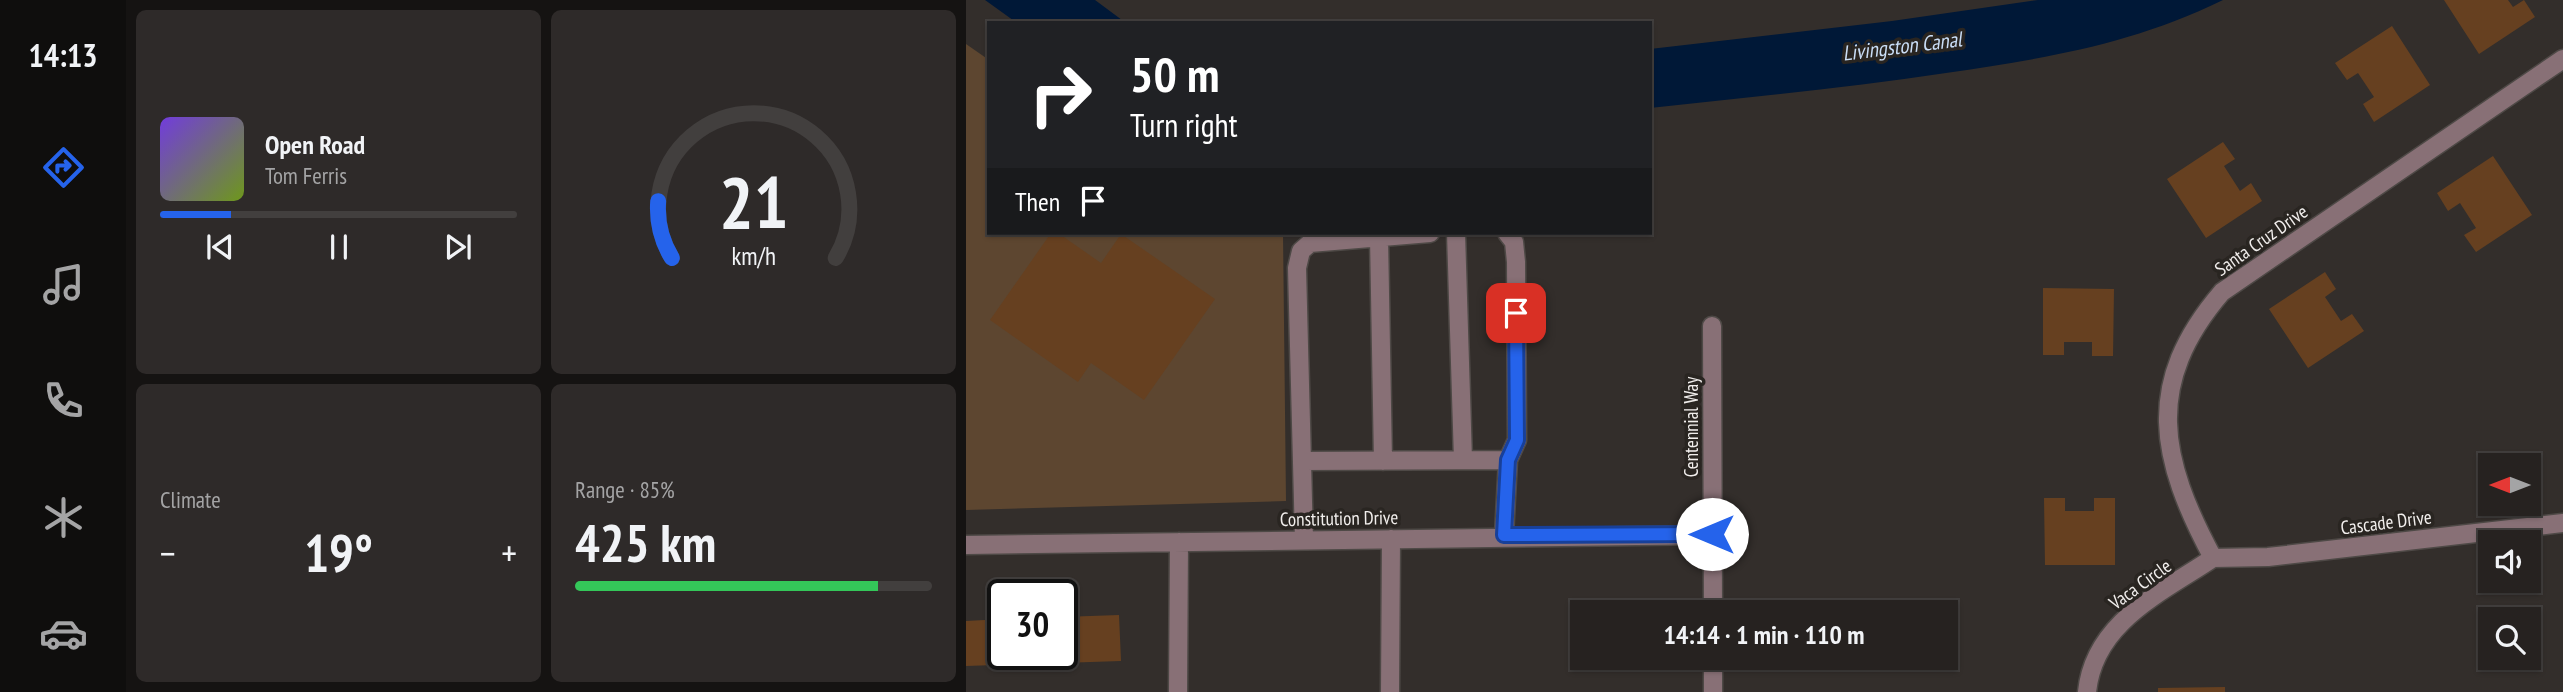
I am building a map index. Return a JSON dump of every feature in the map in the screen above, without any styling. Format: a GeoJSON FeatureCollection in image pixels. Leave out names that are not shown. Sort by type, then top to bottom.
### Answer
{"type":"FeatureCollection","features":[{"type":"Feature","properties":{"kind":"street","name":"Santa Cruz Drive"},"geometry":{"type":"LineString","coordinates":[[2213,558],[2185,503],[2169,453],[2167,405],[2181,355],[2199,319],[2222,292],[2563,59]]}},
{"type":"Feature","properties":{"kind":"street"},"geometry":{"type":"LineString","coordinates":[[1304,540],[1297,268],[1301,251],[1310,243],[1404,235]]}},
{"type":"Feature","properties":{"kind":"street"},"geometry":{"type":"LineString","coordinates":[[1456,235],[1463,460]]}},
{"type":"Feature","properties":{"kind":"street"},"geometry":{"type":"LineString","coordinates":[[1504,535],[1508,460],[1517,440],[1516,262],[1514,243],[1508,235]]}},
{"type":"Feature","properties":{"kind":"street"},"geometry":{"type":"LineString","coordinates":[[1378,237],[1382,461]]}},
{"type":"Feature","properties":{"kind":"street","name":"Centennial Way"},"geometry":{"type":"LineString","coordinates":[[1712,326],[1713,600]]}},
{"type":"Feature","properties":{"kind":"street"},"geometry":{"type":"LineString","coordinates":[[1302,461],[1508,460]]}},
{"type":"Feature","properties":{"kind":"street","name":"Cascade Drive"},"geometry":{"type":"LineString","coordinates":[[2213,558],[2269,557],[2563,523]]}},
{"type":"Feature","properties":{"kind":"street","name":"Constitution Drive"},"geometry":{"type":"LineString","coordinates":[[966,545],[1712,534]]}},
{"type":"Feature","properties":{"kind":"street"},"geometry":{"type":"LineString","coordinates":[[1390,692],[1391,539]]}},
{"type":"Feature","properties":{"kind":"street"},"geometry":{"type":"LineString","coordinates":[[1178,692],[1179,542]]}},
{"type":"Feature","properties":{"kind":"street","name":"Vaca Circle"},"geometry":{"type":"LineString","coordinates":[[2087,692],[2093,658],[2119,622],[2213,558]]}},
{"type":"Feature","properties":{"kind":"street"},"geometry":{"type":"LineString","coordinates":[[1713,670],[1713,692]]}},
{"type":"Feature","properties":{"kind":"shaded area"},"geometry":{"type":"Polygon","coordinates":[[[966,44],[987,59],[987,235],[1283,235],[1286,501],[966,510],[966,44]]]}},
{"type":"Feature","properties":{"kind":"water"},"geometry":{"type":"Polygon","coordinates":[[[985,0],[1095,0],[1123,21],[1014,21],[985,0]]]}},
{"type":"Feature","properties":{"kind":"water","name":"Livingston Canal"},"geometry":{"type":"Polygon","coordinates":[[[2038,0],[2223,0],[2155,28],[2054,55],[1872,83],[1652,108],[1652,49],[1892,21],[2038,0]]]}},
{"type":"Feature","properties":{"kind":"building"},"geometry":{"type":"Polygon","coordinates":[[[2444,0],[2508,0],[2513,7],[2524,0],[2535,17],[2479,54],[2444,0]]]}},
{"type":"Feature","properties":{"kind":"building"},"geometry":{"type":"Polygon","coordinates":[[[2392,26],[2430,85],[2374,122],[2363,104],[2374,97],[2358,73],[2347,80],[2335,63],[2392,26]]]}},
{"type":"Feature","properties":{"kind":"building"},"geometry":{"type":"Polygon","coordinates":[[[2223,142],[2235,159],[2224,166],[2240,191],[2251,183],[2262,201],[2206,238],[2167,179],[2223,142]]]}},
{"type":"Feature","properties":{"kind":"building"},"geometry":{"type":"Polygon","coordinates":[[[2493,156],[2532,215],[2476,252],[2464,235],[2476,228],[2460,203],[2448,211],[2437,193],[2493,156]]]}},
{"type":"Feature","properties":{"kind":"building"},"geometry":{"type":"Polygon","coordinates":[[[1050,235],[1061,235],[1101,263],[1122,235],[1215,299],[1144,400],[1091,363],[1078,382],[990,320],[1050,235]]]}},
{"type":"Feature","properties":{"kind":"building"},"geometry":{"type":"Polygon","coordinates":[[[2325,272],[2336,289],[2325,297],[2341,321],[2352,314],[2364,331],[2308,368],[2269,309],[2325,272]]]}},
{"type":"Feature","properties":{"kind":"building"},"geometry":{"type":"Polygon","coordinates":[[[2043,288],[2114,289],[2113,356],[2092,356],[2092,342],[2064,342],[2064,355],[2043,355],[2043,288]]]}},
{"type":"Feature","properties":{"kind":"building"},"geometry":{"type":"Polygon","coordinates":[[[2044,498],[2065,498],[2065,511],[2094,511],[2094,498],[2115,498],[2115,565],[2045,565],[2044,498]]]}},
{"type":"Feature","properties":{"kind":"building"},"geometry":{"type":"Polygon","coordinates":[[[1119,615],[1121,661],[1078,662],[1078,616],[1119,615]]]}},
{"type":"Feature","properties":{"kind":"building"},"geometry":{"type":"Polygon","coordinates":[[[987,620],[987,665],[966,666],[966,621],[987,620]]]}},
{"type":"Feature","properties":{"kind":"building"},"geometry":{"type":"Polygon","coordinates":[[[2225,687],[2225,692],[2158,692],[2158,688],[2225,687]]]}},
{"type":"Feature","properties":{"kind":"route"},"geometry":{"type":"LineString","coordinates":[[1516,313],[1517,440],[1508,460],[1504,535],[1712,534]]}}]}
